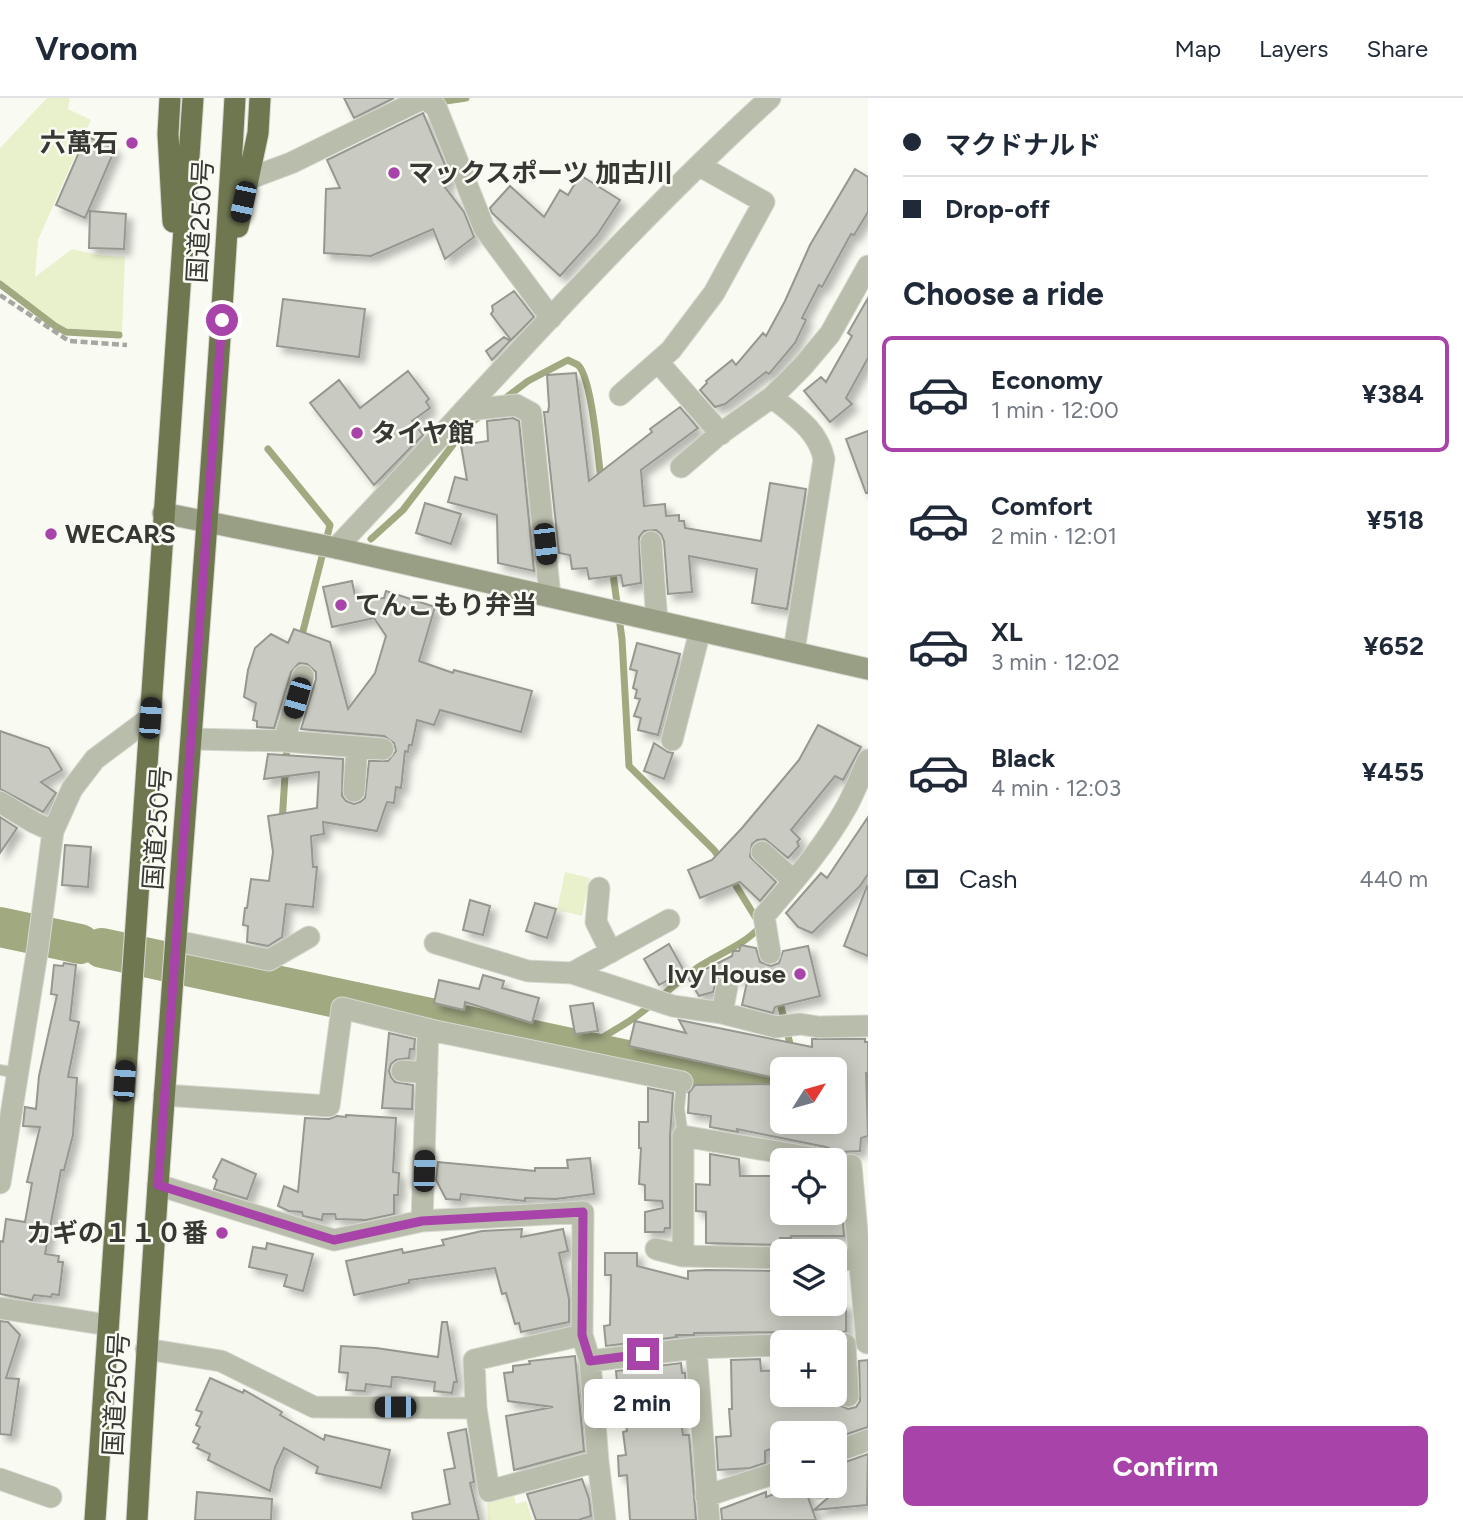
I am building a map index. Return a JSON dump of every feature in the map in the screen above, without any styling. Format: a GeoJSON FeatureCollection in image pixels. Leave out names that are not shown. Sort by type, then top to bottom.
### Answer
{"type":"FeatureCollection","features":[{"type":"Feature","properties":{"kind":"highway"},"geometry":{"type":"LineString","coordinates":[[170,98],[168,134],[179,312]]}},
{"type":"Feature","properties":{"kind":"highway","name":"国道250号"},"geometry":{"type":"LineString","coordinates":[[95,1520],[192,98]]}},
{"type":"Feature","properties":{"kind":"highway","name":"国道250号"},"geometry":{"type":"LineString","coordinates":[[137,1520],[146,1349],[208,522],[235,98]]}},
{"type":"Feature","properties":{"kind":"highway"},"geometry":{"type":"LineString","coordinates":[[224,295],[258,133],[260,98]]}},
{"type":"Feature","properties":{"kind":"street"},"geometry":{"type":"LineString","coordinates":[[336,548],[481,408],[551,318],[700,166],[771,98]]}},
{"type":"Feature","properties":{"kind":"street"},"geometry":{"type":"LineString","coordinates":[[248,179],[291,163],[424,99],[436,107],[484,228],[551,318]]}},
{"type":"Feature","properties":{"kind":"street"},"geometry":{"type":"LineString","coordinates":[[620,395],[671,350],[714,293],[764,202],[700,166]]}},
{"type":"Feature","properties":{"kind":"street"},"geometry":{"type":"LineString","coordinates":[[681,467],[772,397],[803,366],[830,334],[868,266]]}},
{"type":"Feature","properties":{"kind":"street"},"geometry":{"type":"LineString","coordinates":[[658,362],[721,434]]}},
{"type":"Feature","properties":{"kind":"street"},"geometry":{"type":"LineString","coordinates":[[772,397],[813,433],[822,446],[824,459],[794,652]]}},
{"type":"Feature","properties":{"kind":"street"},"geometry":{"type":"LineString","coordinates":[[481,408],[516,405],[531,413],[550,596]]}},
{"type":"Feature","properties":{"kind":"street"},"geometry":{"type":"LineString","coordinates":[[163,513],[336,548],[868,669]]}},
{"type":"Feature","properties":{"kind":"street"},"geometry":{"type":"LineString","coordinates":[[651,542],[657,621]]}},
{"type":"Feature","properties":{"kind":"street"},"geometry":{"type":"LineString","coordinates":[[672,740],[700,631]]}},
{"type":"Feature","properties":{"kind":"street"},"geometry":{"type":"LineString","coordinates":[[284,741],[303,676]]}},
{"type":"Feature","properties":{"kind":"street"},"geometry":{"type":"LineString","coordinates":[[0,1183],[8,1071],[38,947],[53,831],[72,789],[95,759],[150,718]]}},
{"type":"Feature","properties":{"kind":"street"},"geometry":{"type":"LineString","coordinates":[[191,739],[284,741],[383,749]]}},
{"type":"Feature","properties":{"kind":"street"},"geometry":{"type":"LineString","coordinates":[[354,791],[357,747]]}},
{"type":"Feature","properties":{"kind":"street"},"geometry":{"type":"LineString","coordinates":[[771,953],[765,922],[848,805],[868,760]]}},
{"type":"Feature","properties":{"kind":"street"},"geometry":{"type":"LineString","coordinates":[[0,802],[53,831]]}},
{"type":"Feature","properties":{"kind":"street"},"geometry":{"type":"LineString","coordinates":[[762,852],[794,881]]}},
{"type":"Feature","properties":{"kind":"street"},"geometry":{"type":"LineString","coordinates":[[599,888],[596,922],[611,952]]}},
{"type":"Feature","properties":{"kind":"street"},"geometry":{"type":"LineString","coordinates":[[572,973],[669,920]]}},
{"type":"Feature","properties":{"kind":"street"},"geometry":{"type":"LineString","coordinates":[[176,944],[269,960],[309,937]]}},
{"type":"Feature","properties":{"kind":"street"},"geometry":{"type":"LineString","coordinates":[[435,943],[527,971],[572,973],[673,1006],[722,1013],[776,1027],[800,1024],[819,1027],[868,1026]]}},
{"type":"Feature","properties":{"kind":"street"},"geometry":{"type":"LineString","coordinates":[[722,1013],[727,987]]}},
{"type":"Feature","properties":{"kind":"street"},"geometry":{"type":"LineString","coordinates":[[164,1095],[328,1106],[342,1008],[428,1029],[682,1082]]}},
{"type":"Feature","properties":{"kind":"street"},"geometry":{"type":"LineString","coordinates":[[422,1221],[428,1029]]}},
{"type":"Feature","properties":{"kind":"street"},"geometry":{"type":"LineString","coordinates":[[401,1072],[427,1073]]}},
{"type":"Feature","properties":{"kind":"street"},"geometry":{"type":"LineString","coordinates":[[683,1255],[683,1136],[770,1151]]}},
{"type":"Feature","properties":{"kind":"street"},"geometry":{"type":"LineString","coordinates":[[847,1344],[867,1343],[851,1163]]}},
{"type":"Feature","properties":{"kind":"street"},"geometry":{"type":"LineString","coordinates":[[158,1185],[334,1240],[422,1221],[583,1212],[582,1335],[590,1361],[605,1520]]}},
{"type":"Feature","properties":{"kind":"street"},"geometry":{"type":"LineString","coordinates":[[656,1249],[683,1255],[770,1258]]}},
{"type":"Feature","properties":{"kind":"street"},"geometry":{"type":"LineString","coordinates":[[847,1260],[859,1260]]}},
{"type":"Feature","properties":{"kind":"street"},"geometry":{"type":"LineString","coordinates":[[0,1308],[108,1325]]}},
{"type":"Feature","properties":{"kind":"street"},"geometry":{"type":"LineString","coordinates":[[582,1335],[474,1360],[476,1408],[489,1491],[598,1461]]}},
{"type":"Feature","properties":{"kind":"street"},"geometry":{"type":"LineString","coordinates":[[590,1361],[696,1348],[770,1345]]}},
{"type":"Feature","properties":{"kind":"street"},"geometry":{"type":"LineString","coordinates":[[696,1348],[709,1520]]}},
{"type":"Feature","properties":{"kind":"street"},"geometry":{"type":"LineString","coordinates":[[146,1349],[221,1361],[314,1407],[476,1408]]}},
{"type":"Feature","properties":{"kind":"street"},"geometry":{"type":"LineString","coordinates":[[847,1390],[848,1396]]}},
{"type":"Feature","properties":{"kind":"street"},"geometry":{"type":"LineString","coordinates":[[847,1448],[868,1440]]}},
{"type":"Feature","properties":{"kind":"street"},"geometry":{"type":"LineString","coordinates":[[706,1496],[770,1475]]}},
{"type":"Feature","properties":{"kind":"street"},"geometry":{"type":"LineString","coordinates":[[0,1479],[51,1497]]}},
{"type":"Feature","properties":{"kind":"lane"},"geometry":{"type":"LineString","coordinates":[[682,1082],[679,1108],[683,1136]]}},
{"type":"Feature","properties":{"kind":"path"},"geometry":{"type":"LineString","coordinates":[[0,295],[68,341],[127,345]]}},
{"type":"Feature","properties":{"kind":"green space"},"geometry":{"type":"Polygon","coordinates":[[[47,98],[70,98],[68,109],[91,120],[38,240],[35,277],[72,249],[125,257],[122,333],[66,328],[53,321],[0,279],[0,148],[47,98]]]}},
{"type":"Feature","properties":{"kind":"green space"},"geometry":{"type":"Polygon","coordinates":[[[565,872],[590,878],[582,916],[557,910],[565,872]]]}},
{"type":"Feature","properties":{"kind":"green space"},"geometry":{"type":"Polygon","coordinates":[[[514,1496],[516,1504],[526,1501],[532,1520],[488,1520],[487,1503],[514,1496]]]}},
{"type":"Feature","properties":{"kind":"building"},"geometry":{"type":"Polygon","coordinates":[[[344,98],[394,98],[354,118],[344,98]]]}},
{"type":"Feature","properties":{"kind":"building","name":"マックスポーツ 加古川"},"geometry":{"type":"Polygon","coordinates":[[[423,113],[451,179],[444,186],[464,212],[474,237],[445,259],[433,229],[371,256],[324,253],[326,189],[340,188],[327,160],[423,113]]]}},
{"type":"Feature","properties":{"kind":"building"},"geometry":{"type":"Polygon","coordinates":[[[86,136],[115,149],[85,218],[56,205],[86,136]]]}},
{"type":"Feature","properties":{"kind":"building"},"geometry":{"type":"Polygon","coordinates":[[[855,169],[868,177],[868,212],[854,235],[851,234],[822,287],[819,285],[802,318],[806,320],[795,343],[769,374],[766,372],[725,404],[715,407],[700,390],[706,381],[732,360],[736,365],[763,333],[766,336],[810,245],[855,169]]]}},
{"type":"Feature","properties":{"kind":"building"},"geometry":{"type":"Polygon","coordinates":[[[580,175],[620,200],[597,235],[560,276],[492,213],[490,208],[510,186],[544,217],[560,190],[568,195],[580,175]]]}},
{"type":"Feature","properties":{"kind":"building"},"geometry":{"type":"Polygon","coordinates":[[[90,211],[126,214],[124,249],[89,248],[90,211]]]}},
{"type":"Feature","properties":{"kind":"building"},"geometry":{"type":"Polygon","coordinates":[[[514,291],[534,317],[511,340],[491,314],[492,306],[514,291]]]}},
{"type":"Feature","properties":{"kind":"building"},"geometry":{"type":"Polygon","coordinates":[[[868,298],[868,358],[846,398],[852,404],[830,422],[804,391],[821,377],[826,382],[852,336],[848,333],[868,298]]]}},
{"type":"Feature","properties":{"kind":"building"},"geometry":{"type":"Polygon","coordinates":[[[283,299],[365,309],[359,357],[277,346],[283,299]]]}},
{"type":"Feature","properties":{"kind":"building"},"geometry":{"type":"Polygon","coordinates":[[[504,337],[510,341],[492,360],[486,351],[504,337]]]}},
{"type":"Feature","properties":{"kind":"building"},"geometry":{"type":"Polygon","coordinates":[[[408,371],[429,399],[426,402],[430,408],[412,421],[423,435],[374,485],[310,403],[339,380],[360,408],[408,371]]]}},
{"type":"Feature","properties":{"kind":"building"},"geometry":{"type":"Polygon","coordinates":[[[576,373],[589,481],[680,407],[698,428],[641,470],[644,506],[665,504],[666,516],[679,515],[679,521],[684,521],[685,528],[761,541],[770,483],[806,489],[787,609],[752,603],[757,569],[689,556],[692,592],[668,594],[664,541],[656,530],[644,531],[639,537],[641,583],[623,586],[621,575],[589,579],[587,568],[572,569],[570,555],[559,553],[544,412],[548,412],[549,406],[547,375],[576,373]]]}},
{"type":"Feature","properties":{"kind":"building"},"geometry":{"type":"Polygon","coordinates":[[[513,418],[519,421],[534,571],[498,563],[497,515],[448,502],[455,477],[467,480],[461,445],[488,441],[487,421],[513,418]]]}},
{"type":"Feature","properties":{"kind":"building"},"geometry":{"type":"Polygon","coordinates":[[[868,431],[868,493],[866,493],[846,439],[868,431]]]}},
{"type":"Feature","properties":{"kind":"building"},"geometry":{"type":"Polygon","coordinates":[[[425,503],[461,514],[451,544],[416,533],[425,503]]]}},
{"type":"Feature","properties":{"kind":"building"},"geometry":{"type":"Polygon","coordinates":[[[352,581],[356,601],[384,598],[386,591],[435,607],[419,661],[453,673],[454,670],[532,691],[521,732],[440,710],[434,725],[417,720],[412,745],[409,745],[408,752],[405,751],[401,788],[396,787],[394,803],[387,802],[377,831],[323,822],[324,834],[311,836],[313,867],[317,867],[313,907],[286,904],[282,937],[268,946],[247,942],[248,926],[243,925],[251,879],[269,881],[273,852],[268,816],[317,808],[319,772],[264,779],[268,754],[343,759],[342,796],[354,804],[365,798],[369,761],[388,761],[396,751],[394,743],[384,736],[301,729],[316,679],[316,672],[307,664],[299,663],[291,672],[274,728],[257,727],[257,721],[253,720],[256,703],[244,697],[255,648],[271,634],[288,643],[294,629],[330,642],[348,709],[375,673],[386,636],[374,618],[332,627],[323,587],[352,581]]]}},
{"type":"Feature","properties":{"kind":"building"},"geometry":{"type":"Polygon","coordinates":[[[637,643],[680,654],[658,735],[638,730],[641,718],[634,716],[640,699],[635,698],[637,690],[633,688],[637,671],[630,669],[637,643]]]}},
{"type":"Feature","properties":{"kind":"building"},"geometry":{"type":"Polygon","coordinates":[[[818,725],[861,747],[843,780],[835,776],[791,830],[800,839],[797,842],[799,846],[788,858],[765,839],[752,844],[750,857],[776,882],[760,901],[740,882],[700,898],[688,870],[712,860],[742,828],[799,760],[818,725]]]}},
{"type":"Feature","properties":{"kind":"building"},"geometry":{"type":"Polygon","coordinates":[[[0,731],[49,748],[62,770],[41,782],[56,793],[43,812],[0,789],[0,731]]]}},
{"type":"Feature","properties":{"kind":"building"},"geometry":{"type":"Polygon","coordinates":[[[654,743],[673,753],[664,779],[644,771],[654,743]]]}},
{"type":"Feature","properties":{"kind":"building"},"geometry":{"type":"Polygon","coordinates":[[[0,817],[17,828],[0,853],[0,817]]]}},
{"type":"Feature","properties":{"kind":"building"},"geometry":{"type":"Polygon","coordinates":[[[868,817],[868,874],[860,886],[812,933],[798,927],[786,913],[821,873],[827,878],[868,817]]]}},
{"type":"Feature","properties":{"kind":"building"},"geometry":{"type":"Polygon","coordinates":[[[65,845],[91,847],[88,887],[62,885],[65,845]]]}},
{"type":"Feature","properties":{"kind":"building"},"geometry":{"type":"Polygon","coordinates":[[[868,887],[868,956],[844,946],[868,887]]]}},
{"type":"Feature","properties":{"kind":"building"},"geometry":{"type":"Polygon","coordinates":[[[470,900],[490,906],[483,935],[463,930],[470,900]]]}},
{"type":"Feature","properties":{"kind":"building"},"geometry":{"type":"Polygon","coordinates":[[[535,903],[556,909],[547,938],[526,931],[535,903]]]}},
{"type":"Feature","properties":{"kind":"building"},"geometry":{"type":"Polygon","coordinates":[[[669,944],[684,971],[659,985],[644,959],[669,944]]]}},
{"type":"Feature","properties":{"kind":"building"},"geometry":{"type":"Polygon","coordinates":[[[741,945],[756,948],[760,962],[771,966],[779,963],[783,951],[808,946],[820,996],[775,1007],[773,1013],[742,1005],[749,973],[737,979],[730,974],[722,975],[717,979],[713,992],[699,996],[688,978],[732,956],[733,951],[739,951],[741,945]]]}},
{"type":"Feature","properties":{"kind":"building"},"geometry":{"type":"Polygon","coordinates":[[[64,963],[76,965],[70,1020],[79,1022],[68,1077],[77,1078],[73,1135],[64,1170],[61,1170],[45,1254],[59,1256],[58,1262],[63,1262],[59,1295],[34,1295],[32,1300],[0,1294],[0,1241],[3,1242],[6,1219],[25,1222],[32,1183],[27,1182],[40,1127],[23,1126],[25,1107],[36,1109],[39,1076],[57,995],[51,994],[54,965],[63,966],[64,963]]]}},
{"type":"Feature","properties":{"kind":"building"},"geometry":{"type":"Polygon","coordinates":[[[483,975],[504,981],[502,988],[539,998],[532,1023],[465,1002],[464,1010],[434,1003],[439,980],[479,989],[483,975]]]}},
{"type":"Feature","properties":{"kind":"building"},"geometry":{"type":"Polygon","coordinates":[[[593,1003],[598,1031],[575,1034],[570,1006],[593,1003]]]}},
{"type":"Feature","properties":{"kind":"building"},"geometry":{"type":"Polygon","coordinates":[[[679,1020],[812,1047],[812,1039],[865,1039],[865,1042],[868,1042],[868,1136],[861,1138],[860,1151],[847,1152],[847,1148],[828,1148],[737,1129],[738,1132],[710,1127],[711,1116],[688,1113],[689,1093],[695,1085],[770,1084],[770,1134],[847,1134],[847,1057],[770,1057],[770,1077],[629,1046],[635,1021],[686,1033],[679,1020]]]}},
{"type":"Feature","properties":{"kind":"building"},"geometry":{"type":"Polygon","coordinates":[[[389,1033],[415,1039],[409,1058],[396,1060],[389,1071],[395,1082],[413,1085],[412,1109],[382,1108],[389,1033]]]}},
{"type":"Feature","properties":{"kind":"building"},"geometry":{"type":"Polygon","coordinates":[[[648,1088],[673,1093],[670,1228],[665,1228],[664,1232],[645,1232],[645,1212],[663,1208],[662,1201],[645,1200],[645,1185],[639,1184],[639,1122],[648,1122],[648,1088]]]}},
{"type":"Feature","properties":{"kind":"building"},"geometry":{"type":"Polygon","coordinates":[[[346,1115],[396,1118],[393,1172],[399,1173],[398,1195],[394,1195],[394,1214],[366,1220],[336,1219],[335,1214],[323,1214],[322,1220],[278,1206],[284,1186],[298,1192],[305,1118],[329,1119],[346,1115]]]}},
{"type":"Feature","properties":{"kind":"building"},"geometry":{"type":"Polygon","coordinates":[[[710,1154],[739,1159],[740,1176],[770,1176],[770,1225],[843,1225],[844,1236],[791,1236],[770,1239],[770,1245],[706,1243],[706,1212],[696,1211],[696,1184],[710,1185],[710,1154]]]}},
{"type":"Feature","properties":{"kind":"building"},"geometry":{"type":"Polygon","coordinates":[[[590,1158],[594,1194],[556,1199],[525,1198],[525,1201],[461,1194],[460,1200],[446,1199],[436,1180],[438,1162],[535,1171],[535,1168],[568,1168],[567,1160],[590,1158]]]}},
{"type":"Feature","properties":{"kind":"building"},"geometry":{"type":"Polygon","coordinates":[[[222,1159],[256,1174],[247,1199],[214,1189],[217,1180],[213,1177],[222,1159]]]}},
{"type":"Feature","properties":{"kind":"building"},"geometry":{"type":"Polygon","coordinates":[[[522,1229],[521,1237],[563,1229],[568,1251],[559,1253],[569,1299],[569,1322],[521,1332],[519,1323],[515,1324],[506,1293],[502,1294],[495,1268],[409,1280],[409,1283],[354,1295],[346,1261],[402,1249],[403,1253],[444,1245],[442,1240],[482,1231],[522,1229]]]}},
{"type":"Feature","properties":{"kind":"building"},"geometry":{"type":"Polygon","coordinates":[[[267,1243],[313,1254],[303,1291],[284,1286],[287,1275],[249,1267],[253,1247],[266,1249],[267,1243]]]}},
{"type":"Feature","properties":{"kind":"building"},"geometry":{"type":"Polygon","coordinates":[[[605,1253],[637,1253],[637,1266],[688,1279],[688,1271],[770,1271],[770,1316],[846,1316],[846,1330],[694,1333],[606,1346],[604,1326],[610,1325],[611,1275],[605,1275],[605,1253]]]}},
{"type":"Feature","properties":{"kind":"building"},"geometry":{"type":"Polygon","coordinates":[[[0,1321],[8,1322],[20,1335],[6,1378],[19,1379],[11,1435],[0,1434],[0,1321]]]}},
{"type":"Feature","properties":{"kind":"building"},"geometry":{"type":"Polygon","coordinates":[[[442,1322],[447,1322],[457,1382],[454,1382],[452,1393],[434,1391],[435,1382],[397,1377],[392,1377],[391,1387],[366,1384],[365,1391],[346,1390],[348,1373],[339,1372],[341,1346],[438,1357],[442,1322]]]}},
{"type":"Feature","properties":{"kind":"building"},"geometry":{"type":"Polygon","coordinates":[[[575,1356],[584,1451],[514,1470],[506,1416],[553,1407],[508,1401],[504,1373],[513,1372],[513,1366],[530,1364],[529,1361],[575,1356]]]}},
{"type":"Feature","properties":{"kind":"building"},"geometry":{"type":"Polygon","coordinates":[[[760,1359],[761,1371],[770,1371],[770,1407],[848,1409],[856,1407],[860,1401],[859,1361],[868,1360],[868,1427],[847,1434],[847,1421],[770,1421],[770,1449],[765,1451],[765,1463],[750,1468],[718,1470],[716,1437],[731,1436],[731,1360],[760,1359]]]}},
{"type":"Feature","properties":{"kind":"building"},"geometry":{"type":"Polygon","coordinates":[[[681,1363],[686,1389],[682,1390],[679,1409],[683,1435],[689,1435],[696,1520],[630,1520],[627,1475],[619,1476],[618,1456],[626,1455],[623,1432],[627,1431],[622,1392],[618,1392],[616,1371],[681,1363]]]}},
{"type":"Feature","properties":{"kind":"building"},"geometry":{"type":"Polygon","coordinates":[[[210,1378],[243,1393],[244,1390],[282,1412],[280,1415],[324,1440],[325,1435],[390,1450],[381,1488],[316,1473],[318,1467],[284,1448],[275,1467],[270,1491],[208,1460],[210,1454],[197,1448],[199,1445],[193,1442],[200,1427],[196,1425],[202,1412],[196,1410],[210,1378]]]}},
{"type":"Feature","properties":{"kind":"building"},"geometry":{"type":"Polygon","coordinates":[[[466,1429],[474,1482],[470,1483],[479,1520],[413,1520],[412,1513],[450,1504],[444,1470],[455,1468],[448,1433],[466,1429]]]}},
{"type":"Feature","properties":{"kind":"building"},"geometry":{"type":"Polygon","coordinates":[[[868,1454],[867,1505],[814,1510],[828,1498],[847,1498],[847,1461],[868,1454]]]}},
{"type":"Feature","properties":{"kind":"building"},"geometry":{"type":"Polygon","coordinates":[[[582,1479],[591,1516],[578,1520],[536,1520],[527,1494],[582,1479]]]}},
{"type":"Feature","properties":{"kind":"building"},"geometry":{"type":"Polygon","coordinates":[[[197,1492],[272,1499],[271,1520],[195,1520],[197,1492]]]}},
{"type":"Feature","properties":{"kind":"building"},"geometry":{"type":"Polygon","coordinates":[[[766,1492],[766,1497],[808,1498],[816,1520],[722,1520],[721,1509],[766,1492]]]}},
{"type":"Feature","properties":{"kind":"waterway"},"geometry":{"type":"LineString","coordinates":[[436,100],[439,102],[466,98]]}},
{"type":"Feature","properties":{"kind":"waterway"},"geometry":{"type":"LineString","coordinates":[[0,284],[66,332],[119,335]]}},
{"type":"Feature","properties":{"kind":"waterway"},"geometry":{"type":"LineString","coordinates":[[503,400],[528,381],[568,360],[578,365],[591,401],[601,479]]}},
{"type":"Feature","properties":{"kind":"waterway"},"geometry":{"type":"LineString","coordinates":[[371,539],[403,510],[468,425],[482,415]]}},
{"type":"Feature","properties":{"kind":"waterway"},"geometry":{"type":"LineString","coordinates":[[268,449],[330,525],[301,639]]}},
{"type":"Feature","properties":{"kind":"waterway"},"geometry":{"type":"LineString","coordinates":[[612,567],[622,639],[629,766],[721,860]]}},
{"type":"Feature","properties":{"kind":"waterway"},"geometry":{"type":"LineString","coordinates":[[291,686],[295,660]]}},
{"type":"Feature","properties":{"kind":"waterway"},"geometry":{"type":"LineString","coordinates":[[282,823],[287,744]]}},
{"type":"Feature","properties":{"kind":"waterway"},"geometry":{"type":"LineString","coordinates":[[730,876],[759,923]]}},
{"type":"Feature","properties":{"kind":"waterway"},"geometry":{"type":"LineString","coordinates":[[0,927],[80,944]]}},
{"type":"Feature","properties":{"kind":"waterway"},"geometry":{"type":"LineString","coordinates":[[585,1051],[638,1015],[697,968],[739,944],[760,927]]}},
{"type":"Feature","properties":{"kind":"waterway"},"geometry":{"type":"LineString","coordinates":[[102,948],[770,1090]]}},
{"type":"Feature","properties":{"kind":"waterway"},"geometry":{"type":"LineString","coordinates":[[271,984],[273,960]]}},
{"type":"Feature","properties":{"kind":"waterway"},"geometry":{"type":"LineString","coordinates":[[779,998],[793,1057]]}},
{"type":"Feature","properties":{"kind":"waterway"},"geometry":{"type":"LineString","coordinates":[[847,1085],[868,1086]]}},
{"type":"Feature","properties":{"kind":"waterway"},"geometry":{"type":"LineString","coordinates":[[847,1093],[868,1092]]}},
{"type":"Feature","properties":{"kind":"place","name":"六萬石"},"geometry":{"type":"Point","coordinates":[132,143]}},
{"type":"Feature","properties":{"kind":"place","name":"マックスポーツ 加古川"},"geometry":{"type":"Point","coordinates":[394,173]}},
{"type":"Feature","properties":{"kind":"place","name":"タイヤ館"},"geometry":{"type":"Point","coordinates":[357,433]}},
{"type":"Feature","properties":{"kind":"place","name":"WECARS"},"geometry":{"type":"Point","coordinates":[51,534]}},
{"type":"Feature","properties":{"kind":"place","name":"てんこもり弁当"},"geometry":{"type":"Point","coordinates":[341,605]}},
{"type":"Feature","properties":{"kind":"place","name":"Ivy House"},"geometry":{"type":"Point","coordinates":[800,974]}},
{"type":"Feature","properties":{"kind":"place","name":"カギの１１０番"},"geometry":{"type":"Point","coordinates":[222,1233]}},
{"type":"Feature","properties":{"kind":"route"},"geometry":{"type":"LineString","coordinates":[[222,320],[158,1185],[334,1240],[422,1221],[583,1212],[582,1335],[590,1361],[643,1354]]}}]}
